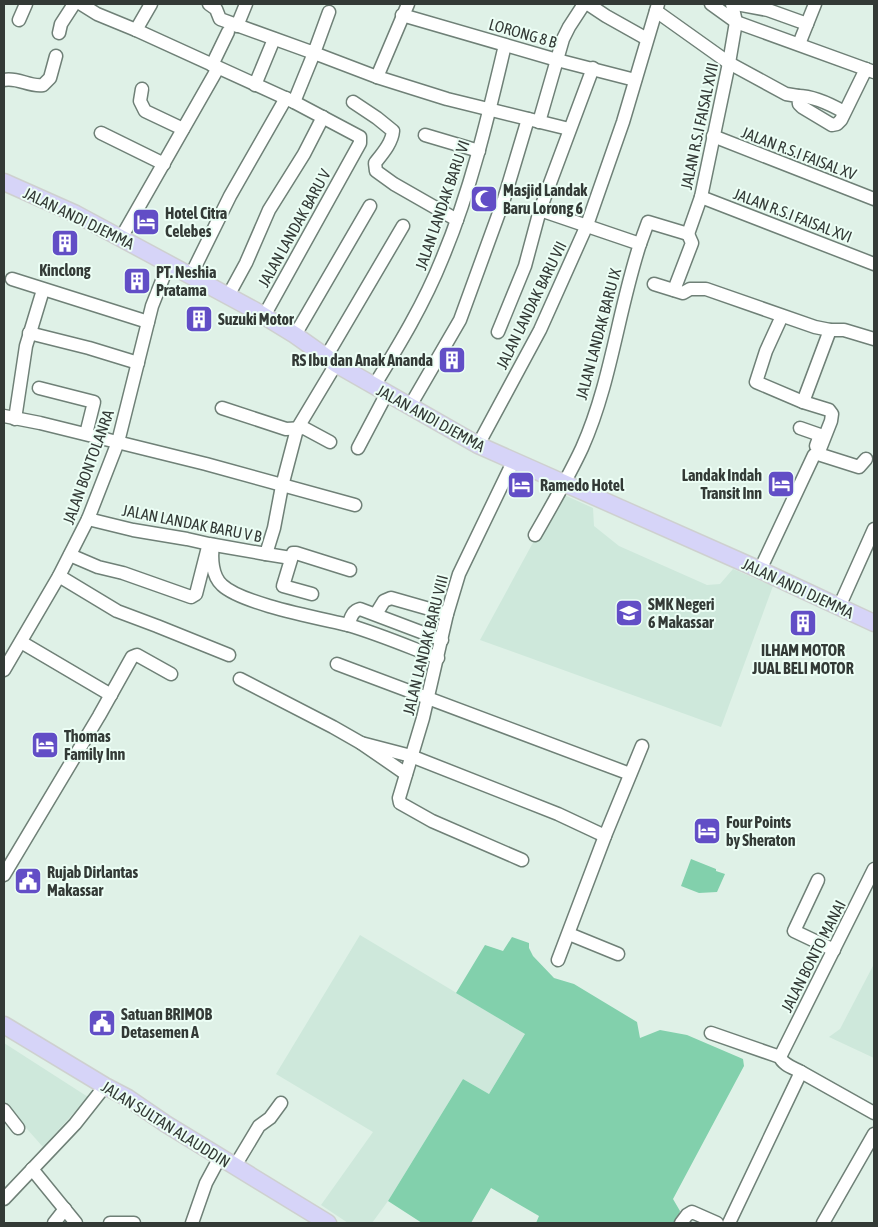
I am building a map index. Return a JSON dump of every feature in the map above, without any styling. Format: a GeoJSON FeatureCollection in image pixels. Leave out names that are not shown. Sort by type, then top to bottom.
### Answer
{"type":"FeatureCollection","features":[{"type":"Feature","properties":{"kind":"main road","name":"JALAN ANDI DJEMMA"},"geometry":{"type":"LineString","coordinates":[[4,182],[42,198],[191,275],[264,316],[380,390],[478,446],[760,570],[874,623]]}},
{"type":"Feature","properties":{"kind":"main road","name":"JALAN SULTAN ALAUDDIN"},"geometry":{"type":"LineString","coordinates":[[4,1025],[128,1098],[328,1223]]}},
{"type":"Feature","properties":{"kind":"street"},"geometry":{"type":"LineString","coordinates":[[19,20],[26,4]]}},
{"type":"Feature","properties":{"kind":"street"},"geometry":{"type":"LineString","coordinates":[[59,33],[74,4]]}},
{"type":"Feature","properties":{"kind":"street"},"geometry":{"type":"LineString","coordinates":[[81,4],[97,14],[290,100],[323,117],[304,154],[269,210],[246,263],[228,296]]}},
{"type":"Feature","properties":{"kind":"street"},"geometry":{"type":"LineString","coordinates":[[136,30],[151,4]]}},
{"type":"Feature","properties":{"kind":"street"},"geometry":{"type":"LineString","coordinates":[[209,4],[216,9],[220,19],[233,29],[274,39],[377,77],[447,99],[569,129]]}},
{"type":"Feature","properties":{"kind":"street"},"geometry":{"type":"LineString","coordinates":[[121,238],[183,129],[246,4]]}},
{"type":"Feature","properties":{"kind":"street"},"geometry":{"type":"LineString","coordinates":[[410,406],[460,320],[569,27],[584,4]]}},
{"type":"Feature","properties":{"kind":"street"},"geometry":{"type":"LineString","coordinates":[[588,4],[647,40]]}},
{"type":"Feature","properties":{"kind":"street"},"geometry":{"type":"LineString","coordinates":[[657,8],[729,63],[786,94],[798,96],[799,104],[802,107],[832,125],[837,124],[870,70],[736,22],[711,4]]}},
{"type":"Feature","properties":{"kind":"street"},"geometry":{"type":"LineString","coordinates":[[732,4],[736,22]]}},
{"type":"Feature","properties":{"kind":"street"},"geometry":{"type":"LineString","coordinates":[[736,4],[768,10],[807,24]]}},
{"type":"Feature","properties":{"kind":"street"},"geometry":{"type":"LineString","coordinates":[[799,44],[815,4]]}},
{"type":"Feature","properties":{"kind":"street","name":"JALAN LANDAK BARU VII"},"geometry":{"type":"LineString","coordinates":[[478,446],[540,330],[587,225],[620,131],[657,8]]}},
{"type":"Feature","properties":{"kind":"street"},"geometry":{"type":"LineString","coordinates":[[377,77],[405,9]]}},
{"type":"Feature","properties":{"kind":"street","name":"LORONG 8 B"},"geometry":{"type":"LineString","coordinates":[[405,9],[505,44],[557,60],[635,80]]}},
{"type":"Feature","properties":{"kind":"street"},"geometry":{"type":"LineString","coordinates":[[191,275],[230,196],[290,100],[314,53],[329,12]]}},
{"type":"Feature","properties":{"kind":"street","name":"JALAN R.S.I FAISAL XVII"},"geometry":{"type":"LineString","coordinates":[[674,290],[692,243],[688,234],[701,196],[736,22]]}},
{"type":"Feature","properties":{"kind":"street"},"geometry":{"type":"LineString","coordinates":[[255,85],[274,39]]}},
{"type":"Feature","properties":{"kind":"street","name":"JALAN LANDAK BARU VI"},"geometry":{"type":"LineString","coordinates":[[358,448],[380,390],[442,260],[457,220],[479,151],[505,44]]}},
{"type":"Feature","properties":{"kind":"street"},"geometry":{"type":"LineString","coordinates":[[4,80],[10,78],[31,85],[43,85],[50,78],[56,56]]}},
{"type":"Feature","properties":{"kind":"street"},"geometry":{"type":"LineString","coordinates":[[498,332],[525,266],[540,210],[592,68]]}},
{"type":"Feature","properties":{"kind":"street"},"geometry":{"type":"LineString","coordinates":[[142,89],[140,101],[142,108],[183,129]]}},
{"type":"Feature","properties":{"kind":"street"},"geometry":{"type":"LineString","coordinates":[[353,102],[393,131],[391,139],[375,163],[376,170],[394,184],[457,220]]}},
{"type":"Feature","properties":{"kind":"street","name":"JALAN LANDAK BARU V"},"geometry":{"type":"LineString","coordinates":[[264,316],[360,142],[359,136],[323,117]]}},
{"type":"Feature","properties":{"kind":"street"},"geometry":{"type":"LineString","coordinates":[[101,133],[164,164]]}},
{"type":"Feature","properties":{"kind":"street"},"geometry":{"type":"LineString","coordinates":[[425,135],[479,151]]}},
{"type":"Feature","properties":{"kind":"street","name":"JALAN R.S.I FAISAL XV"},"geometry":{"type":"LineString","coordinates":[[713,136],[874,199]]}},
{"type":"Feature","properties":{"kind":"street","name":"JALAN R.S.I FAISAL XVI"},"geometry":{"type":"LineString","coordinates":[[701,196],[874,264]]}},
{"type":"Feature","properties":{"kind":"street"},"geometry":{"type":"LineString","coordinates":[[295,335],[370,206]]}},
{"type":"Feature","properties":{"kind":"street"},"geometry":{"type":"LineString","coordinates":[[540,210],[640,244]]}},
{"type":"Feature","properties":{"kind":"street","name":"JALAN LANDAK BARU IX"},"geometry":{"type":"LineString","coordinates":[[535,535],[582,448],[603,386],[631,272],[648,222],[688,234]]}},
{"type":"Feature","properties":{"kind":"street","name":"JALAN LANDAK BARU V B"},"geometry":{"type":"LineString","coordinates":[[88,518],[133,530],[187,538],[211,545],[266,554],[274,528],[296,429],[403,226]]}},
{"type":"Feature","properties":{"kind":"street","name":"JALAN BONTOLANRA"},"geometry":{"type":"LineString","coordinates":[[4,670],[59,576],[88,518],[118,440],[152,306],[169,264]]}},
{"type":"Feature","properties":{"kind":"street"},"geometry":{"type":"LineString","coordinates":[[12,279],[148,322]]}},
{"type":"Feature","properties":{"kind":"street"},"geometry":{"type":"LineString","coordinates":[[654,284],[683,293],[690,289],[706,288],[815,327],[844,330],[874,339]]}},
{"type":"Feature","properties":{"kind":"street"},"geometry":{"type":"LineString","coordinates":[[13,416],[29,333],[44,290]]}},
{"type":"Feature","properties":{"kind":"street"},"geometry":{"type":"LineString","coordinates":[[760,570],[816,455],[831,421],[832,414],[829,410],[803,402],[756,382],[766,351],[782,316]]}},
{"type":"Feature","properties":{"kind":"street"},"geometry":{"type":"LineString","coordinates":[[803,402],[830,330]]}},
{"type":"Feature","properties":{"kind":"street"},"geometry":{"type":"LineString","coordinates":[[29,333],[138,363]]}},
{"type":"Feature","properties":{"kind":"street"},"geometry":{"type":"LineString","coordinates":[[38,388],[94,402],[87,430]]}},
{"type":"Feature","properties":{"kind":"street"},"geometry":{"type":"LineString","coordinates":[[222,408],[286,429],[308,430],[330,442]]}},
{"type":"Feature","properties":{"kind":"street"},"geometry":{"type":"LineString","coordinates":[[13,416],[87,430],[355,505]]}},
{"type":"Feature","properties":{"kind":"street"},"geometry":{"type":"LineString","coordinates":[[13,416],[118,440]]}},
{"type":"Feature","properties":{"kind":"street"},"geometry":{"type":"LineString","coordinates":[[800,428],[820,435],[816,455]]}},
{"type":"Feature","properties":{"kind":"street"},"geometry":{"type":"LineString","coordinates":[[816,455],[859,467],[866,459]]}},
{"type":"Feature","properties":{"kind":"street","name":"JALAN LANDAK BARU VIII"},"geometry":{"type":"LineString","coordinates":[[512,462],[460,574],[447,614],[429,697],[399,798],[400,802],[406,807],[439,824],[522,860]]}},
{"type":"Feature","properties":{"kind":"street"},"geometry":{"type":"LineString","coordinates":[[840,607],[874,529]]}},
{"type":"Feature","properties":{"kind":"street"},"geometry":{"type":"LineString","coordinates":[[70,555],[98,567],[123,572],[191,597],[196,594],[211,545]]}},
{"type":"Feature","properties":{"kind":"street"},"geometry":{"type":"LineString","coordinates":[[211,545],[215,573],[222,584],[230,591],[273,606],[348,625],[438,658]]}},
{"type":"Feature","properties":{"kind":"street"},"geometry":{"type":"LineString","coordinates":[[312,594],[283,586],[293,554],[296,553],[350,570]]}},
{"type":"Feature","properties":{"kind":"street"},"geometry":{"type":"LineString","coordinates":[[266,554],[291,558]]}},
{"type":"Feature","properties":{"kind":"street"},"geometry":{"type":"LineString","coordinates":[[59,576],[117,612],[229,655]]}},
{"type":"Feature","properties":{"kind":"street"},"geometry":{"type":"LineString","coordinates":[[376,614],[384,601],[391,598],[447,614]]}},
{"type":"Feature","properties":{"kind":"street"},"geometry":{"type":"LineString","coordinates":[[348,625],[355,610],[360,609],[442,640]]}},
{"type":"Feature","properties":{"kind":"street"},"geometry":{"type":"LineString","coordinates":[[21,642],[111,695]]}},
{"type":"Feature","properties":{"kind":"street"},"geometry":{"type":"LineString","coordinates":[[4,875],[132,657],[137,655],[171,674]]}},
{"type":"Feature","properties":{"kind":"street"},"geometry":{"type":"LineString","coordinates":[[337,664],[630,774]]}},
{"type":"Feature","properties":{"kind":"street"},"geometry":{"type":"LineString","coordinates":[[240,678],[361,743],[406,774]]}},
{"type":"Feature","properties":{"kind":"street"},"geometry":{"type":"LineString","coordinates":[[361,743],[411,756],[558,814],[605,836]]}},
{"type":"Feature","properties":{"kind":"street"},"geometry":{"type":"LineString","coordinates":[[558,960],[605,836],[642,746]]}},
{"type":"Feature","properties":{"kind":"street","name":"JALAN BONTO MANAI"},"geometry":{"type":"LineString","coordinates":[[780,1057],[874,869]]}},
{"type":"Feature","properties":{"kind":"street"},"geometry":{"type":"LineString","coordinates":[[818,880],[794,931],[834,950]]}},
{"type":"Feature","properties":{"kind":"street"},"geometry":{"type":"LineString","coordinates":[[569,934],[618,954]]}},
{"type":"Feature","properties":{"kind":"street"},"geometry":{"type":"LineString","coordinates":[[711,1033],[780,1057],[786,1064],[874,1113]]}},
{"type":"Feature","properties":{"kind":"street"},"geometry":{"type":"LineString","coordinates":[[728,1223],[801,1072]]}},
{"type":"Feature","properties":{"kind":"street"},"geometry":{"type":"LineString","coordinates":[[4,1199],[79,1119],[105,1086]]}},
{"type":"Feature","properties":{"kind":"street"},"geometry":{"type":"LineString","coordinates":[[235,1166],[259,1126],[270,1118],[281,1104]]}},
{"type":"Feature","properties":{"kind":"street"},"geometry":{"type":"LineString","coordinates":[[4,1110],[18,1128]]}},
{"type":"Feature","properties":{"kind":"street"},"geometry":{"type":"LineString","coordinates":[[824,1223],[874,1134]]}},
{"type":"Feature","properties":{"kind":"street"},"geometry":{"type":"LineString","coordinates":[[192,1223],[206,1183],[220,1157]]}},
{"type":"Feature","properties":{"kind":"street"},"geometry":{"type":"LineString","coordinates":[[32,1169],[76,1223]]}},
{"type":"Feature","properties":{"kind":"street"},"geometry":{"type":"LineString","coordinates":[[54,1223],[65,1209]]}},
{"type":"Feature","properties":{"kind":"street"},"geometry":{"type":"LineString","coordinates":[[681,1223],[692,1212],[717,1223]]}},
{"type":"Feature","properties":{"kind":"street"},"geometry":{"type":"LineString","coordinates":[[110,1223],[134,1223]]}},
{"type":"Feature","properties":{"kind":"shaded area","name":"SMK Negeri 6 Makassar"},"geometry":{"type":"Polygon","coordinates":[[[560,493],[593,508],[594,526],[619,546],[707,585],[720,584],[733,569],[773,586],[721,727],[480,640],[560,493]]]}},
{"type":"Feature","properties":{"kind":"shaded area"},"geometry":{"type":"Polygon","coordinates":[[[360,935],[525,1034],[489,1094],[463,1079],[388,1201],[372,1223],[348,1223],[321,1205],[373,1132],[276,1074],[360,935]]]}},
{"type":"Feature","properties":{"kind":"shaded area"},"geometry":{"type":"Polygon","coordinates":[[[874,964],[874,1058],[829,1037],[840,1029],[874,964]]]}},
{"type":"Feature","properties":{"kind":"shaded area"},"geometry":{"type":"Polygon","coordinates":[[[4,1043],[88,1097],[43,1147],[4,1103],[4,1043]]]}},
{"type":"Feature","properties":{"kind":"green space"},"geometry":{"type":"Polygon","coordinates":[[[691,859],[725,874],[717,892],[699,893],[681,886],[691,859]]]}},
{"type":"Feature","properties":{"kind":"green space"},"geometry":{"type":"Polygon","coordinates":[[[512,937],[529,943],[533,956],[554,978],[574,984],[637,1022],[640,1038],[660,1030],[687,1035],[743,1059],[744,1066],[673,1199],[680,1211],[676,1223],[536,1223],[539,1216],[491,1188],[471,1223],[422,1223],[388,1201],[463,1079],[489,1094],[525,1034],[456,993],[485,945],[503,951],[512,937]]]}},
{"type":"Feature","properties":{"kind":"place","name":"Masjid Landak Baru Lorong 6"},"geometry":{"type":"Point","coordinates":[484,199]}},
{"type":"Feature","properties":{"kind":"place","name":"Hotel Citra Celebes"},"geometry":{"type":"Point","coordinates":[146,222]}},
{"type":"Feature","properties":{"kind":"place","name":"Kinclong"},"geometry":{"type":"Point","coordinates":[65,243]}},
{"type":"Feature","properties":{"kind":"place","name":"PT. Neshia Pratama"},"geometry":{"type":"Point","coordinates":[137,281]}},
{"type":"Feature","properties":{"kind":"place","name":"Suzuki Motor"},"geometry":{"type":"Point","coordinates":[199,319]}},
{"type":"Feature","properties":{"kind":"place","name":"RS Ibu dan Anak Ananda"},"geometry":{"type":"Point","coordinates":[452,360]}},
{"type":"Feature","properties":{"kind":"place","name":"Landak Indah Transit Inn"},"geometry":{"type":"Point","coordinates":[781,484]}},
{"type":"Feature","properties":{"kind":"place","name":"Ramedo Hotel"},"geometry":{"type":"Point","coordinates":[521,485]}},
{"type":"Feature","properties":{"kind":"place","name":"SMK Negeri 6 Makassar"},"geometry":{"type":"Point","coordinates":[629,613]}},
{"type":"Feature","properties":{"kind":"place","name":"ILHAM MOTOR JUAL BELI MOTOR"},"geometry":{"type":"Point","coordinates":[803,623]}},
{"type":"Feature","properties":{"kind":"place","name":"Thomas Family Inn"},"geometry":{"type":"Point","coordinates":[45,745]}},
{"type":"Feature","properties":{"kind":"place","name":"Four Points by Sheraton"},"geometry":{"type":"Point","coordinates":[707,831]}},
{"type":"Feature","properties":{"kind":"place","name":"Rujab Dirlantas Makassar"},"geometry":{"type":"Point","coordinates":[28,881]}},
{"type":"Feature","properties":{"kind":"place","name":"Satuan BRIMOB Detasemen A"},"geometry":{"type":"Point","coordinates":[102,1023]}}]}
